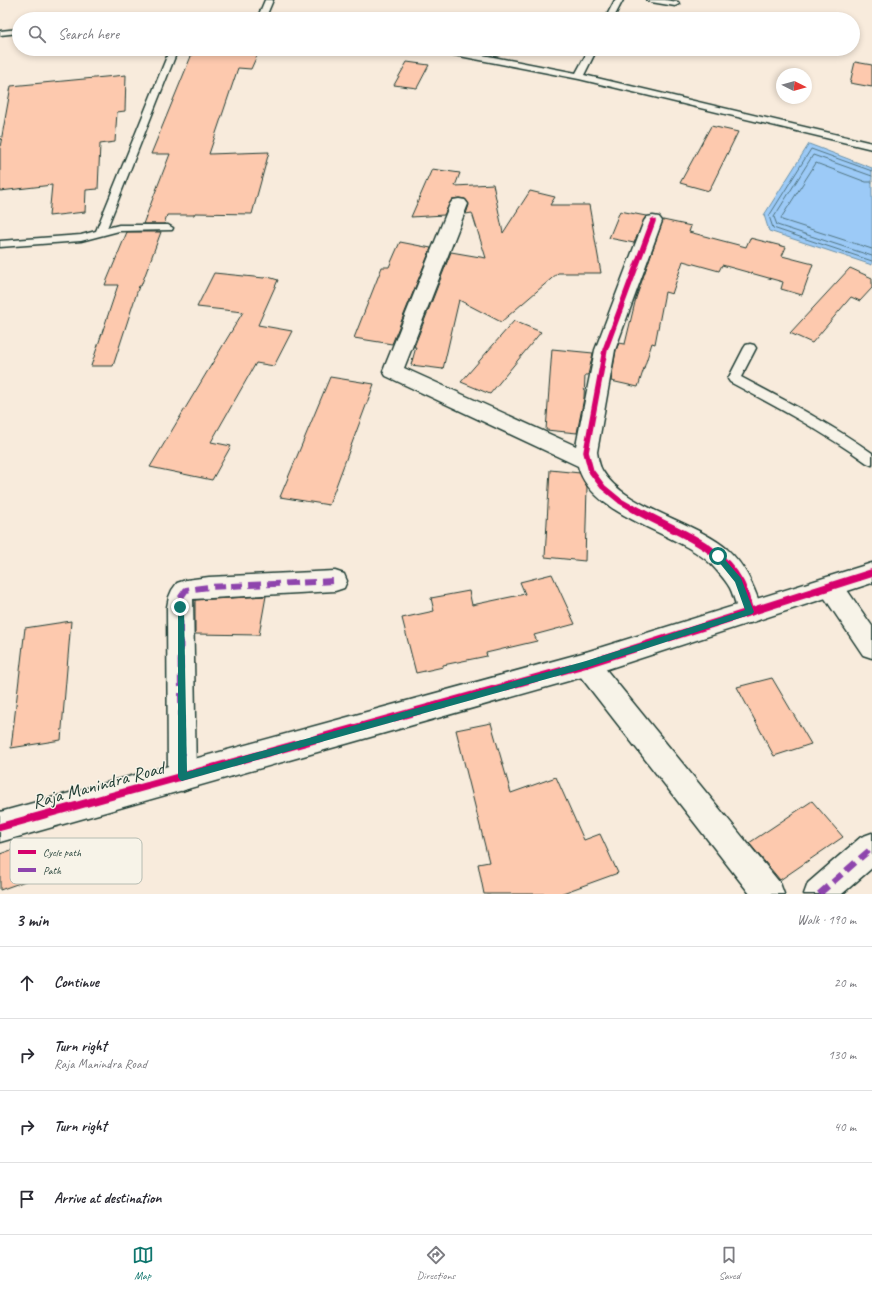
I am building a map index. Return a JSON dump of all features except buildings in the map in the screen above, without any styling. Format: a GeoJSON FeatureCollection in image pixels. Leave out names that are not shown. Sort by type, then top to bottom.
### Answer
{"type":"FeatureCollection","features":[{"type":"Feature","properties":{"kind":"street"},"geometry":{"type":"LineString","coordinates":[[459,204],[393,371],[586,460]]}},
{"type":"Feature","properties":{"kind":"street"},"geometry":{"type":"LineString","coordinates":[[653,221],[605,350],[586,452],[586,460],[600,485],[619,501],[692,538],[718,556],[738,580],[750,612]]}},
{"type":"Feature","properties":{"kind":"street","name":"Raja Manindra Road"},"geometry":{"type":"LineString","coordinates":[[0,827],[586,664],[872,573]]}},
{"type":"Feature","properties":{"kind":"street"},"geometry":{"type":"LineString","coordinates":[[182,777],[180,607],[181,597],[186,590],[209,587],[335,581]]}},
{"type":"Feature","properties":{"kind":"street"},"geometry":{"type":"LineString","coordinates":[[831,587],[872,647]]}},
{"type":"Feature","properties":{"kind":"street"},"geometry":{"type":"LineString","coordinates":[[586,664],[769,894]]}},
{"type":"Feature","properties":{"kind":"street"},"geometry":{"type":"LineString","coordinates":[[818,894],[872,848]]}},
{"type":"Feature","properties":{"kind":"lane"},"geometry":{"type":"LineString","coordinates":[[264,12],[269,0]]}},
{"type":"Feature","properties":{"kind":"lane"},"geometry":{"type":"LineString","coordinates":[[613,12],[619,0]]}},
{"type":"Feature","properties":{"kind":"lane"},"geometry":{"type":"LineString","coordinates":[[651,0],[675,4]]}},
{"type":"Feature","properties":{"kind":"lane"},"geometry":{"type":"LineString","coordinates":[[0,33],[12,32]]}},
{"type":"Feature","properties":{"kind":"lane"},"geometry":{"type":"LineString","coordinates":[[100,233],[171,56]]}},
{"type":"Feature","properties":{"kind":"lane"},"geometry":{"type":"LineString","coordinates":[[475,56],[579,76],[872,146]]}},
{"type":"Feature","properties":{"kind":"lane"},"geometry":{"type":"LineString","coordinates":[[579,76],[589,56]]}},
{"type":"Feature","properties":{"kind":"lane"},"geometry":{"type":"LineString","coordinates":[[0,244],[81,238],[119,228],[168,228]]}},
{"type":"Feature","properties":{"kind":"lane"},"geometry":{"type":"LineString","coordinates":[[750,348],[734,379],[798,412],[872,460]]}},
{"type":"Feature","properties":{"kind":"water"},"geometry":{"type":"Polygon","coordinates":[[[809,144],[872,168],[872,265],[769,231],[764,215],[809,144]]]}},
{"type":"Feature","properties":{"kind":"marked path"},"geometry":{"type":"LineString","coordinates":[[182,777],[180,607],[181,597],[186,590],[209,587],[335,581]]}},
{"type":"Feature","properties":{"kind":"marked path"},"geometry":{"type":"LineString","coordinates":[[819,894],[872,848]]}},
{"type":"Feature","properties":{"kind":"cycle path"},"geometry":{"type":"LineString","coordinates":[[653,221],[605,350],[586,452],[591,471],[603,487],[620,501],[640,513],[703,544],[718,556],[736,577],[743,591],[750,612]]}},
{"type":"Feature","properties":{"kind":"cycle path"},"geometry":{"type":"LineString","coordinates":[[0,827],[586,664],[872,573]]}},
{"type":"Feature","properties":{"kind":"route"},"geometry":{"type":"LineString","coordinates":[[180,607],[182,777],[586,664],[750,612],[738,580],[718,556]]}}]}
